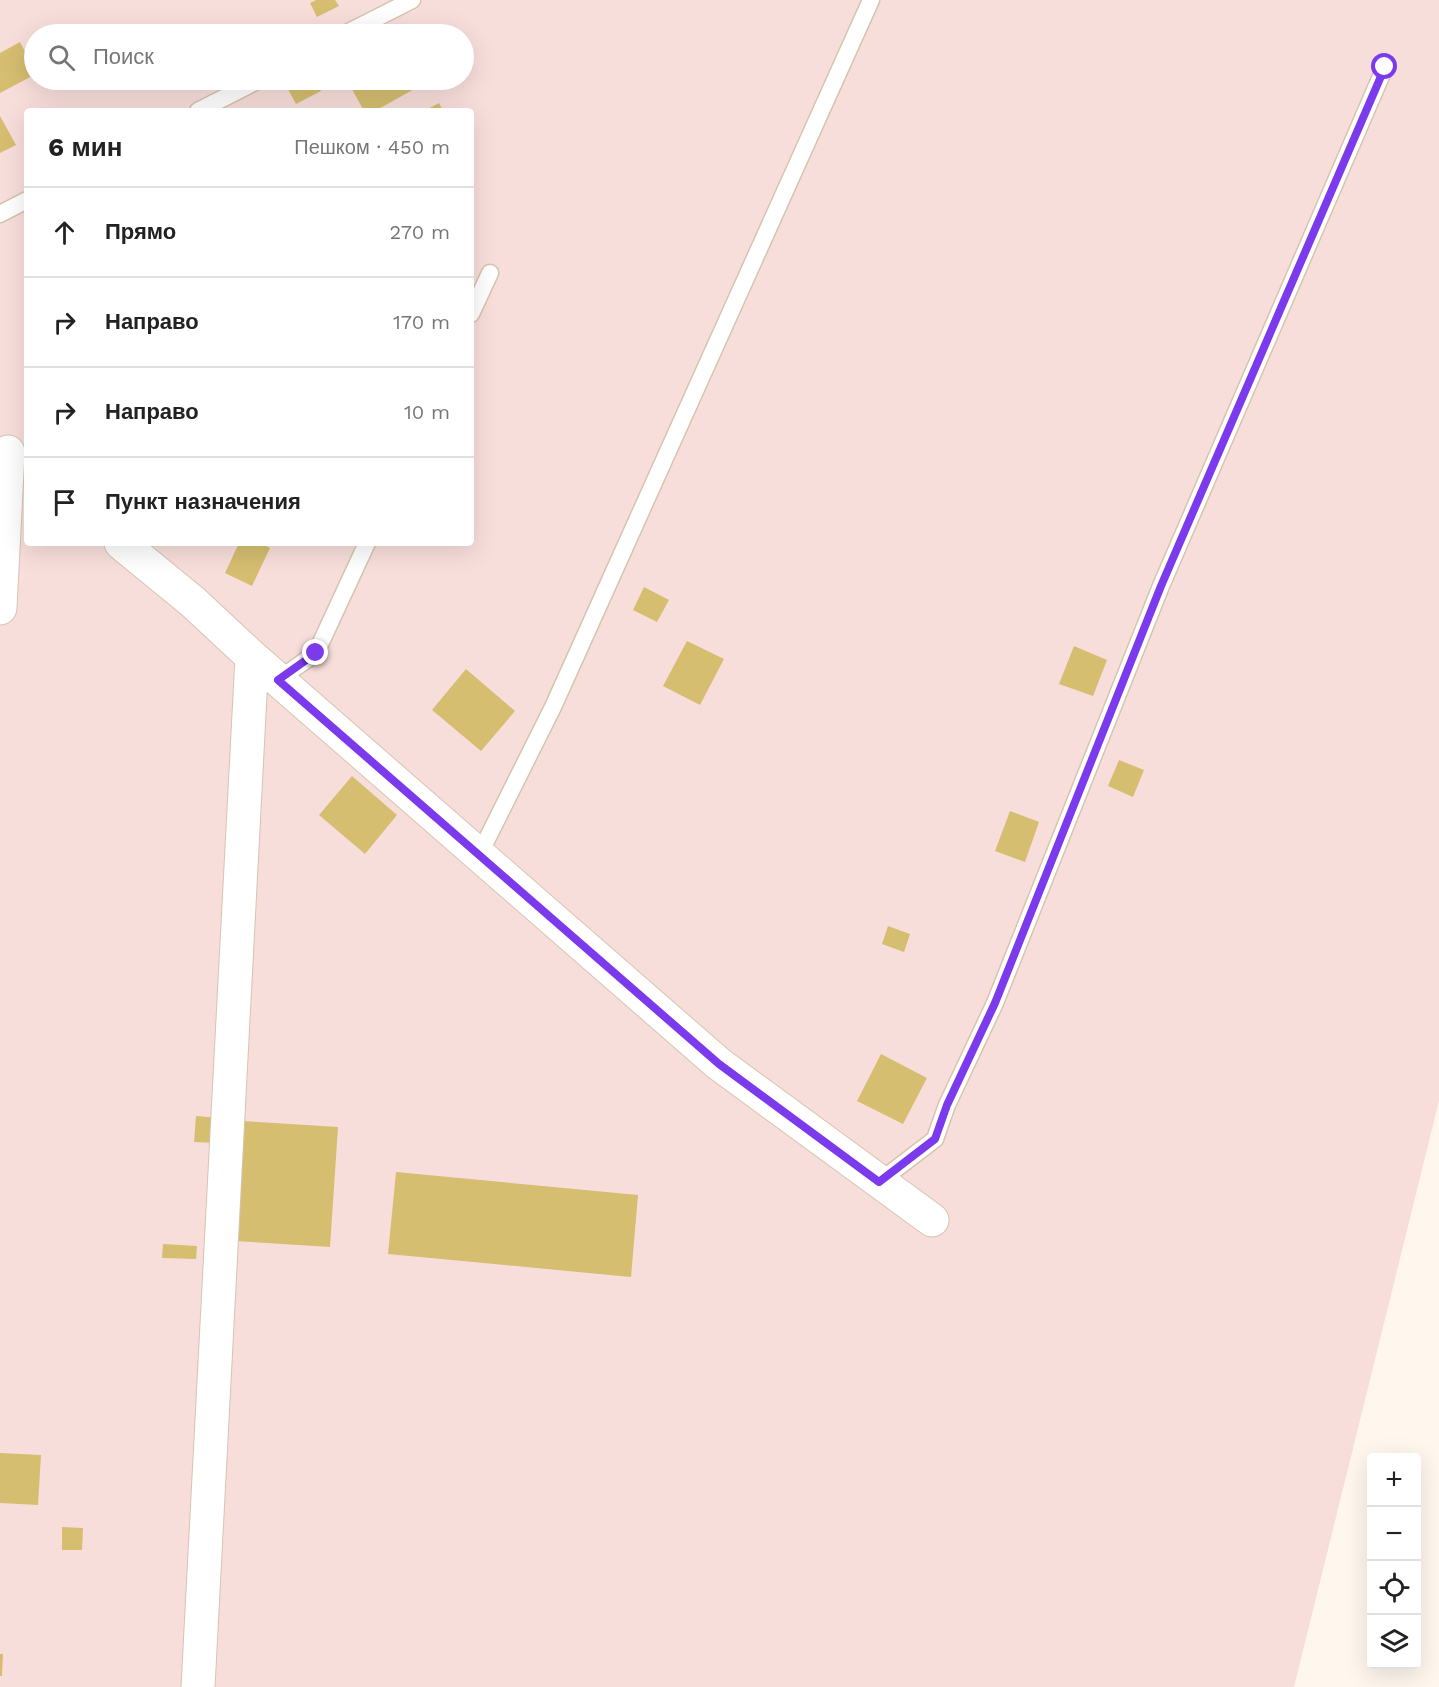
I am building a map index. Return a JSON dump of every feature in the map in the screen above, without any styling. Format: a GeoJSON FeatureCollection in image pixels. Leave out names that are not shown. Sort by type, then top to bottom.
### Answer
{"type":"FeatureCollection","features":[{"type":"Feature","properties":{"kind":"street"},"geometry":{"type":"LineString","coordinates":[[0,608],[12,455]]}},
{"type":"Feature","properties":{"kind":"street"},"geometry":{"type":"LineString","coordinates":[[125,546],[194,602],[278,680],[719,1064],[932,1220]]}},
{"type":"Feature","properties":{"kind":"street"},"geometry":{"type":"LineString","coordinates":[[198,1687],[252,657]]}},
{"type":"Feature","properties":{"kind":"lane"},"geometry":{"type":"LineString","coordinates":[[365,24],[412,0]]}},
{"type":"Feature","properties":{"kind":"lane"},"geometry":{"type":"LineString","coordinates":[[479,855],[553,707],[871,0]]}},
{"type":"Feature","properties":{"kind":"lane"},"geometry":{"type":"LineString","coordinates":[[879,1182],[935,1139],[947,1105],[995,1003],[1161,586],[1385,67]]}},
{"type":"Feature","properties":{"kind":"lane"},"geometry":{"type":"LineString","coordinates":[[204,108],[239,90]]}},
{"type":"Feature","properties":{"kind":"lane"},"geometry":{"type":"LineString","coordinates":[[0,214],[24,202]]}},
{"type":"Feature","properties":{"kind":"lane"},"geometry":{"type":"LineString","coordinates":[[474,308],[490,273]]}},
{"type":"Feature","properties":{"kind":"lane"},"geometry":{"type":"LineString","coordinates":[[278,680],[316,653],[366,546]]}},
{"type":"Feature","properties":{"kind":"shaded area"},"geometry":{"type":"Polygon","coordinates":[[[0,0],[1439,0],[1439,1101],[1294,1687],[0,1687],[0,0]]]}},
{"type":"Feature","properties":{"kind":"building"},"geometry":{"type":"Polygon","coordinates":[[[316,0],[335,0],[339,6],[317,17],[310,3],[316,0]]]}},
{"type":"Feature","properties":{"kind":"building"},"geometry":{"type":"Polygon","coordinates":[[[20,42],[24,50],[24,80],[0,93],[0,53],[20,42]]]}},
{"type":"Feature","properties":{"kind":"building"},"geometry":{"type":"Polygon","coordinates":[[[288,90],[320,90],[321,91],[296,104],[288,90]]]}},
{"type":"Feature","properties":{"kind":"building"},"geometry":{"type":"Polygon","coordinates":[[[352,90],[412,90],[380,108],[362,108],[352,90]]]}},
{"type":"Feature","properties":{"kind":"building"},"geometry":{"type":"Polygon","coordinates":[[[439,103],[442,108],[430,108],[439,103]]]}},
{"type":"Feature","properties":{"kind":"building"},"geometry":{"type":"Polygon","coordinates":[[[0,116],[16,145],[0,153],[0,116]]]}},
{"type":"Feature","properties":{"kind":"building"},"geometry":{"type":"Polygon","coordinates":[[[238,546],[270,548],[252,586],[225,573],[238,546]]]}},
{"type":"Feature","properties":{"kind":"building"},"geometry":{"type":"Polygon","coordinates":[[[644,587],[669,600],[657,622],[633,610],[644,587]]]}},
{"type":"Feature","properties":{"kind":"building"},"geometry":{"type":"Polygon","coordinates":[[[687,641],[724,659],[700,705],[663,686],[687,641]]]}},
{"type":"Feature","properties":{"kind":"building"},"geometry":{"type":"Polygon","coordinates":[[[1074,646],[1107,660],[1093,696],[1059,684],[1074,646]]]}},
{"type":"Feature","properties":{"kind":"building"},"geometry":{"type":"Polygon","coordinates":[[[466,669],[515,711],[481,751],[432,710],[466,669]]]}},
{"type":"Feature","properties":{"kind":"building"},"geometry":{"type":"Polygon","coordinates":[[[1119,760],[1144,770],[1133,797],[1108,786],[1119,760]]]}},
{"type":"Feature","properties":{"kind":"building"},"geometry":{"type":"Polygon","coordinates":[[[352,776],[397,815],[365,854],[319,815],[352,776]]]}},
{"type":"Feature","properties":{"kind":"building"},"geometry":{"type":"Polygon","coordinates":[[[1010,811],[1039,822],[1025,862],[995,851],[1010,811]]]}},
{"type":"Feature","properties":{"kind":"building"},"geometry":{"type":"Polygon","coordinates":[[[888,926],[910,934],[904,952],[882,944],[888,926]]]}},
{"type":"Feature","properties":{"kind":"building"},"geometry":{"type":"Polygon","coordinates":[[[881,1054],[927,1078],[903,1124],[857,1101],[881,1054]]]}},
{"type":"Feature","properties":{"kind":"building"},"geometry":{"type":"Polygon","coordinates":[[[196,1116],[219,1118],[217,1143],[194,1142],[196,1116]]]}},
{"type":"Feature","properties":{"kind":"building"},"geometry":{"type":"Polygon","coordinates":[[[243,1121],[338,1127],[330,1247],[235,1241],[243,1121]]]}},
{"type":"Feature","properties":{"kind":"building"},"geometry":{"type":"Polygon","coordinates":[[[396,1172],[638,1195],[631,1277],[388,1254],[396,1172]]]}},
{"type":"Feature","properties":{"kind":"building"},"geometry":{"type":"Polygon","coordinates":[[[163,1244],[197,1246],[196,1259],[162,1258],[163,1244]]]}},
{"type":"Feature","properties":{"kind":"building"},"geometry":{"type":"Polygon","coordinates":[[[0,1453],[41,1455],[38,1505],[0,1503],[0,1453]]]}},
{"type":"Feature","properties":{"kind":"building"},"geometry":{"type":"Polygon","coordinates":[[[62,1527],[83,1528],[82,1550],[62,1550],[62,1527]]]}},
{"type":"Feature","properties":{"kind":"building"},"geometry":{"type":"Polygon","coordinates":[[[0,1654],[3,1654],[2,1676],[0,1676],[0,1654]]]}},
{"type":"Feature","properties":{"kind":"route"},"geometry":{"type":"LineString","coordinates":[[316,653],[278,680],[719,1064],[879,1182],[935,1139],[947,1105],[995,1003],[1161,586],[1385,67]]}}]}
